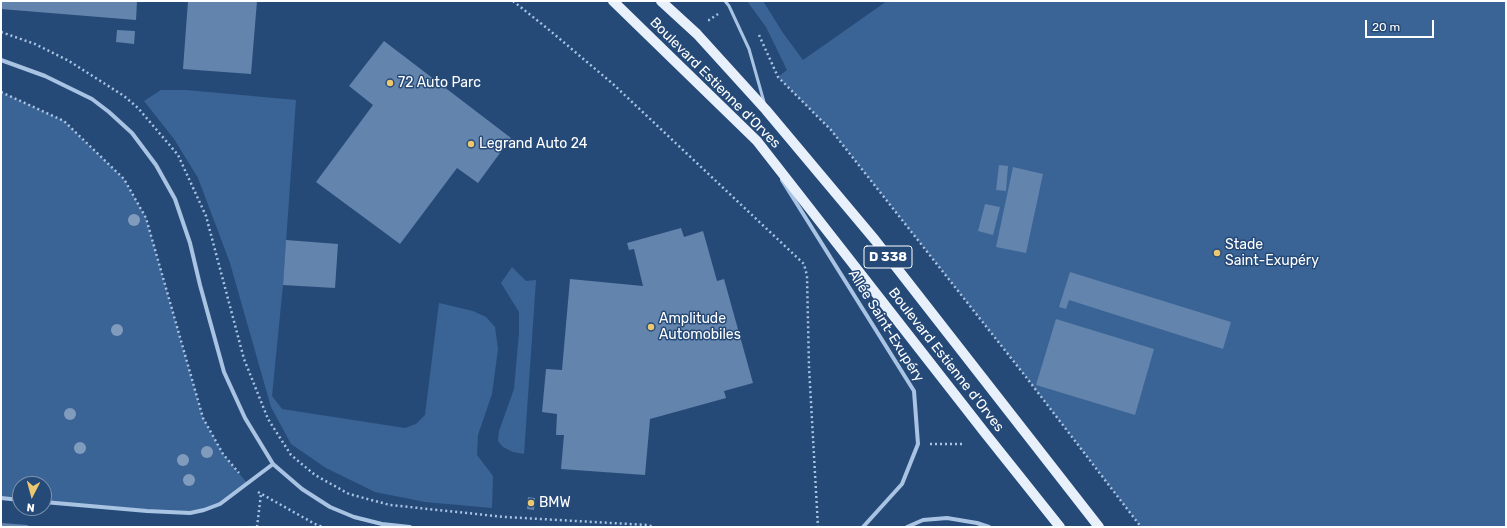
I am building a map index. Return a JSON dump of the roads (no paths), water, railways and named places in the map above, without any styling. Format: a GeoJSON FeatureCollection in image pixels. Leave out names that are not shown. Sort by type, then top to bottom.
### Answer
{"type":"FeatureCollection","features":[{"type":"Feature","properties":{"kind":"main road","name":"Boulevard Estienne d'Orves"},"geometry":{"type":"LineString","coordinates":[[613,1],[757,141],[1060,527]]}},
{"type":"Feature","properties":{"kind":"main road","name":"Boulevard Estienne d'Orves"},"geometry":{"type":"LineString","coordinates":[[661,1],[697,34],[766,110],[875,240],[1099,527]]}},
{"type":"Feature","properties":{"kind":"street"},"geometry":{"type":"LineString","coordinates":[[1,60],[45,76],[92,99],[109,112],[132,134],[156,165],[175,199],[190,243],[224,372],[245,418],[273,464],[302,489],[330,507],[354,517],[382,524],[410,527]]}},
{"type":"Feature","properties":{"kind":"street","name":"Allée Saint-Exupéry"},"geometry":{"type":"LineString","coordinates":[[757,141],[914,392],[918,444],[902,484],[862,527]]}},
{"type":"Feature","properties":{"kind":"street"},"geometry":{"type":"LineString","coordinates":[[52,503],[147,512],[190,513],[220,504],[273,464]]}},
{"type":"Feature","properties":{"kind":"street"},"geometry":{"type":"LineString","coordinates":[[1,498],[12,499]]}},
{"type":"Feature","properties":{"kind":"street"},"geometry":{"type":"LineString","coordinates":[[906,527],[923,520],[947,518],[977,523],[989,527]]}},
{"type":"Feature","properties":{"kind":"lane"},"geometry":{"type":"LineString","coordinates":[[725,1],[729,6],[749,49],[766,110]]}},
{"type":"Feature","properties":{"kind":"place","name":"72 Auto Parc"},"geometry":{"type":"Point","coordinates":[390,83]}},
{"type":"Feature","properties":{"kind":"place","name":"Legrand Auto 24"},"geometry":{"type":"Point","coordinates":[471,144]}},
{"type":"Feature","properties":{"kind":"place","name":"Stade Saint-Exupéry"},"geometry":{"type":"Point","coordinates":[1217,253]}},
{"type":"Feature","properties":{"kind":"place","name":"Amplitude Automobiles"},"geometry":{"type":"Point","coordinates":[651,327]}},
{"type":"Feature","properties":{"kind":"place","name":"BMW"},"geometry":{"type":"Point","coordinates":[531,503]}}]}
